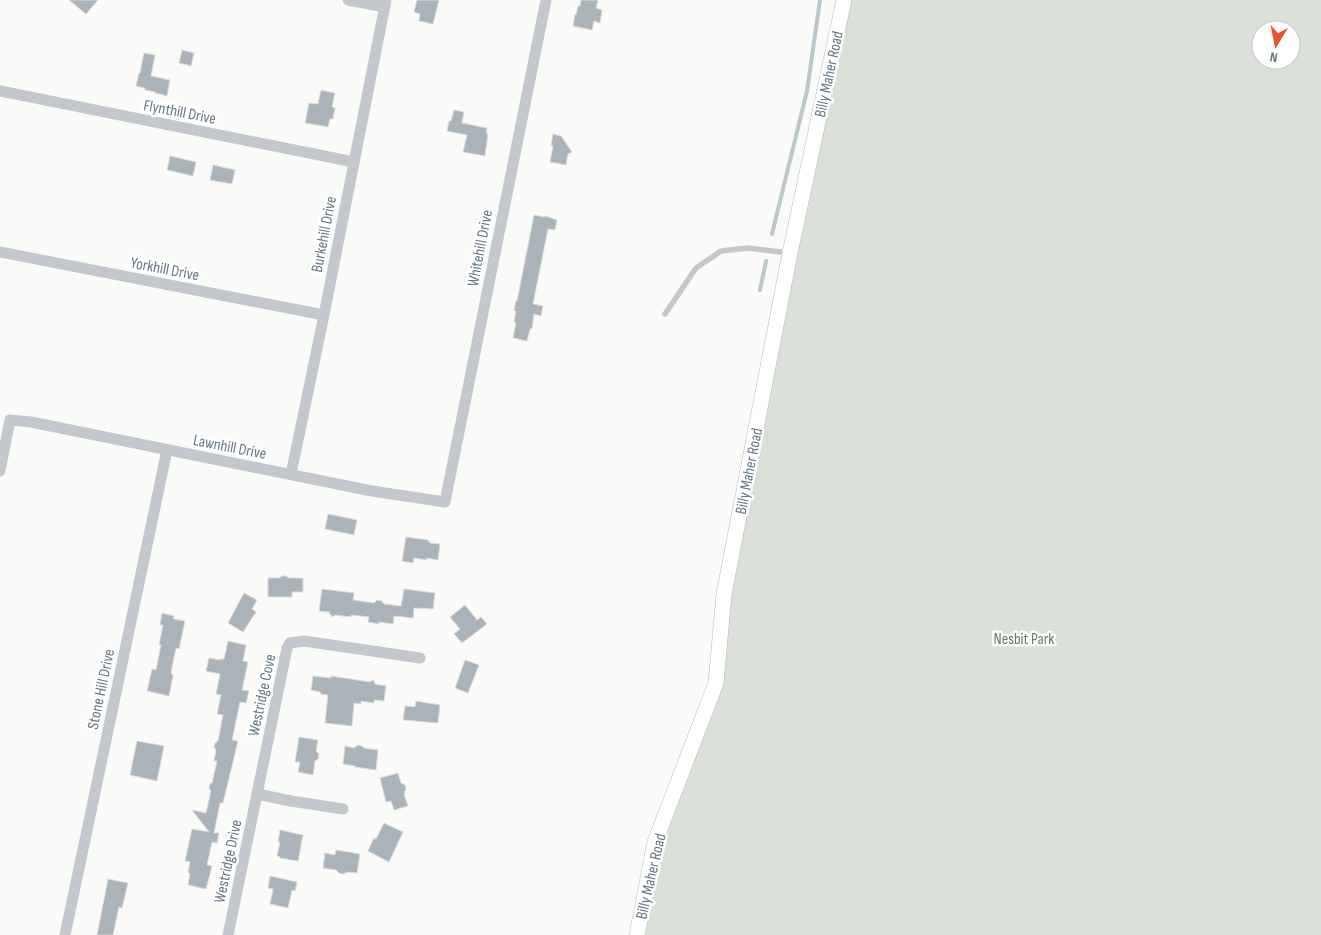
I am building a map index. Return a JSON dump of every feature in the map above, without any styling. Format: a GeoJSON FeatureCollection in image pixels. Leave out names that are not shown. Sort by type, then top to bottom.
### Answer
{"type":"FeatureCollection","features":[{"type":"Feature","properties":{"kind":"main road","name":"Billy Maher Road"},"geometry":{"type":"LineString","coordinates":[[637,935],[655,842],[716,682],[724,594],[790,253],[844,0]]}},
{"type":"Feature","properties":{"kind":"street"},"geometry":{"type":"LineString","coordinates":[[348,0],[386,4]]}},
{"type":"Feature","properties":{"kind":"street","name":"Whitehill Drive"},"geometry":{"type":"LineString","coordinates":[[445,502],[546,0]]}},
{"type":"Feature","properties":{"kind":"street","name":"Burkehill Drive"},"geometry":{"type":"LineString","coordinates":[[291,474],[386,4]]}},
{"type":"Feature","properties":{"kind":"street","name":"Flynthill Drive"},"geometry":{"type":"LineString","coordinates":[[0,91],[354,162]]}},
{"type":"Feature","properties":{"kind":"street","name":"Yorkhill Drive"},"geometry":{"type":"LineString","coordinates":[[0,252],[324,315]]}},
{"type":"Feature","properties":{"kind":"street","name":"Lawnhill Drive"},"geometry":{"type":"LineString","coordinates":[[0,471],[10,420],[31,422],[378,492],[445,502]]}},
{"type":"Feature","properties":{"kind":"street","name":"Stone Hill Drive"},"geometry":{"type":"LineString","coordinates":[[65,935],[167,450]]}},
{"type":"Feature","properties":{"kind":"street","name":"Westridge Cove"},"geometry":{"type":"LineString","coordinates":[[257,794],[287,648],[290,643],[304,641],[420,658]]}},
{"type":"Feature","properties":{"kind":"street"},"geometry":{"type":"LineString","coordinates":[[257,794],[343,809]]}},
{"type":"Feature","properties":{"kind":"street","name":"Westridge Drive"},"geometry":{"type":"LineString","coordinates":[[228,935],[257,794]]}},
{"type":"Feature","properties":{"kind":"lane"},"geometry":{"type":"LineString","coordinates":[[665,314],[696,268],[721,251],[748,248],[790,253]]}},
{"type":"Feature","properties":{"kind":"green space","name":"Nesbit Park"},"geometry":{"type":"Polygon","coordinates":[[[841,0],[1321,0],[1321,935],[637,935],[661,827],[713,694],[755,396],[841,0]]]}},
{"type":"Feature","properties":{"kind":"building"},"geometry":{"type":"Polygon","coordinates":[[[69,0],[98,0],[86,14],[69,0]]]}},
{"type":"Feature","properties":{"kind":"building"},"geometry":{"type":"Polygon","coordinates":[[[417,0],[439,0],[433,24],[419,21],[420,14],[414,12],[417,0]]]}},
{"type":"Feature","properties":{"kind":"building"},"geometry":{"type":"Polygon","coordinates":[[[581,0],[598,0],[596,8],[602,10],[600,23],[594,21],[592,30],[573,26],[575,14],[581,0]]]}},
{"type":"Feature","properties":{"kind":"building"},"geometry":{"type":"Polygon","coordinates":[[[182,50],[194,53],[191,66],[179,63],[182,50]]]}},
{"type":"Feature","properties":{"kind":"building"},"geometry":{"type":"Polygon","coordinates":[[[144,53],[155,55],[151,76],[170,80],[167,96],[136,86],[144,53]]]}},
{"type":"Feature","properties":{"kind":"building"},"geometry":{"type":"Polygon","coordinates":[[[321,90],[335,93],[332,107],[335,108],[333,119],[330,119],[328,127],[305,123],[309,103],[318,104],[321,90]]]}},
{"type":"Feature","properties":{"kind":"building"},"geometry":{"type":"Polygon","coordinates":[[[454,110],[464,112],[462,123],[487,128],[485,156],[463,152],[467,135],[447,131],[454,110]]]}},
{"type":"Feature","properties":{"kind":"building"},"geometry":{"type":"Polygon","coordinates":[[[553,134],[561,136],[572,152],[568,154],[566,165],[550,162],[553,134]]]}},
{"type":"Feature","properties":{"kind":"building"},"geometry":{"type":"Polygon","coordinates":[[[170,156],[196,162],[193,176],[167,170],[170,156]]]}},
{"type":"Feature","properties":{"kind":"building"},"geometry":{"type":"Polygon","coordinates":[[[213,165],[235,170],[232,184],[210,180],[213,165]]]}},
{"type":"Feature","properties":{"kind":"building"},"geometry":{"type":"Polygon","coordinates":[[[534,215],[546,216],[557,220],[555,230],[548,229],[533,304],[543,306],[541,316],[534,314],[532,328],[530,329],[527,341],[513,338],[516,323],[514,322],[516,311],[514,311],[534,215]]]}},
{"type":"Feature","properties":{"kind":"building"},"geometry":{"type":"Polygon","coordinates":[[[328,514],[357,520],[354,535],[325,529],[328,514]]]}},
{"type":"Feature","properties":{"kind":"building"},"geometry":{"type":"Polygon","coordinates":[[[406,537],[440,544],[438,560],[414,558],[413,563],[402,561],[406,537]]]}},
{"type":"Feature","properties":{"kind":"building"},"geometry":{"type":"Polygon","coordinates":[[[282,576],[303,578],[303,592],[292,592],[292,597],[268,597],[268,578],[279,578],[282,576]]]}},
{"type":"Feature","properties":{"kind":"building"},"geometry":{"type":"Polygon","coordinates":[[[322,589],[354,593],[353,600],[374,603],[377,600],[382,601],[384,604],[401,606],[404,589],[435,593],[433,609],[414,608],[413,618],[394,616],[393,624],[379,622],[379,624],[368,622],[369,617],[335,615],[332,617],[329,612],[319,611],[322,589]]]}},
{"type":"Feature","properties":{"kind":"building"},"geometry":{"type":"Polygon","coordinates":[[[244,593],[257,600],[252,609],[256,612],[243,632],[228,623],[244,593]]]}},
{"type":"Feature","properties":{"kind":"building"},"geometry":{"type":"Polygon","coordinates":[[[465,605],[477,620],[481,617],[487,624],[462,643],[454,634],[460,629],[450,617],[465,605]]]}},
{"type":"Feature","properties":{"kind":"building"},"geometry":{"type":"Polygon","coordinates":[[[162,613],[174,616],[173,619],[185,621],[179,649],[176,648],[169,696],[147,691],[152,669],[156,670],[161,645],[159,645],[163,625],[160,625],[162,613]]]}},
{"type":"Feature","properties":{"kind":"building"},"geometry":{"type":"Polygon","coordinates":[[[228,641],[246,645],[243,661],[248,662],[242,690],[249,691],[246,703],[240,702],[232,740],[238,741],[223,803],[220,803],[214,833],[219,833],[217,843],[212,842],[207,865],[212,866],[206,889],[188,885],[190,862],[185,861],[192,829],[209,832],[192,810],[206,813],[211,791],[209,788],[217,761],[214,761],[216,750],[214,747],[218,741],[223,715],[217,714],[221,695],[216,694],[220,674],[206,671],[209,658],[224,659],[228,641]]]}},
{"type":"Feature","properties":{"kind":"building"},"geometry":{"type":"Polygon","coordinates":[[[465,660],[479,665],[468,693],[455,688],[465,660]]]}},
{"type":"Feature","properties":{"kind":"building"},"geometry":{"type":"Polygon","coordinates":[[[313,676],[331,678],[331,676],[370,682],[373,680],[375,684],[386,686],[384,701],[374,700],[374,703],[361,701],[361,704],[354,703],[352,726],[325,723],[328,695],[311,690],[313,676]]]}},
{"type":"Feature","properties":{"kind":"building"},"geometry":{"type":"Polygon","coordinates":[[[416,701],[440,705],[438,723],[403,720],[405,706],[415,707],[416,701]]]}},
{"type":"Feature","properties":{"kind":"building"},"geometry":{"type":"Polygon","coordinates":[[[299,737],[318,740],[316,751],[319,754],[318,759],[315,761],[313,775],[298,772],[300,762],[295,762],[299,737]]]}},
{"type":"Feature","properties":{"kind":"building"},"geometry":{"type":"Polygon","coordinates":[[[137,741],[164,746],[157,781],[130,775],[137,741]]]}},
{"type":"Feature","properties":{"kind":"building"},"geometry":{"type":"Polygon","coordinates":[[[358,745],[378,750],[376,770],[343,764],[345,746],[354,748],[358,745]]]}},
{"type":"Feature","properties":{"kind":"building"},"geometry":{"type":"Polygon","coordinates":[[[398,773],[401,783],[405,785],[404,794],[408,806],[394,810],[391,801],[386,802],[380,778],[398,773]]]}},
{"type":"Feature","properties":{"kind":"building"},"geometry":{"type":"Polygon","coordinates":[[[384,823],[403,832],[389,862],[368,851],[384,823]]]}},
{"type":"Feature","properties":{"kind":"building"},"geometry":{"type":"Polygon","coordinates":[[[280,830],[303,835],[298,861],[277,856],[280,830]]]}},
{"type":"Feature","properties":{"kind":"building"},"geometry":{"type":"Polygon","coordinates":[[[336,850],[360,854],[357,873],[348,872],[343,874],[336,870],[323,868],[325,853],[335,855],[336,850]]]}},
{"type":"Feature","properties":{"kind":"building"},"geometry":{"type":"Polygon","coordinates":[[[270,876],[297,882],[295,891],[292,890],[288,908],[270,904],[273,889],[268,888],[270,876]]]}},
{"type":"Feature","properties":{"kind":"building"},"geometry":{"type":"Polygon","coordinates":[[[108,879],[128,883],[122,908],[119,907],[113,935],[97,935],[108,879]]]}},
{"type":"Feature","properties":{"kind":"waterway"},"geometry":{"type":"LineString","coordinates":[[772,234],[807,91],[820,0]]}},
{"type":"Feature","properties":{"kind":"waterway"},"geometry":{"type":"LineString","coordinates":[[760,290],[766,261]]}}]}
